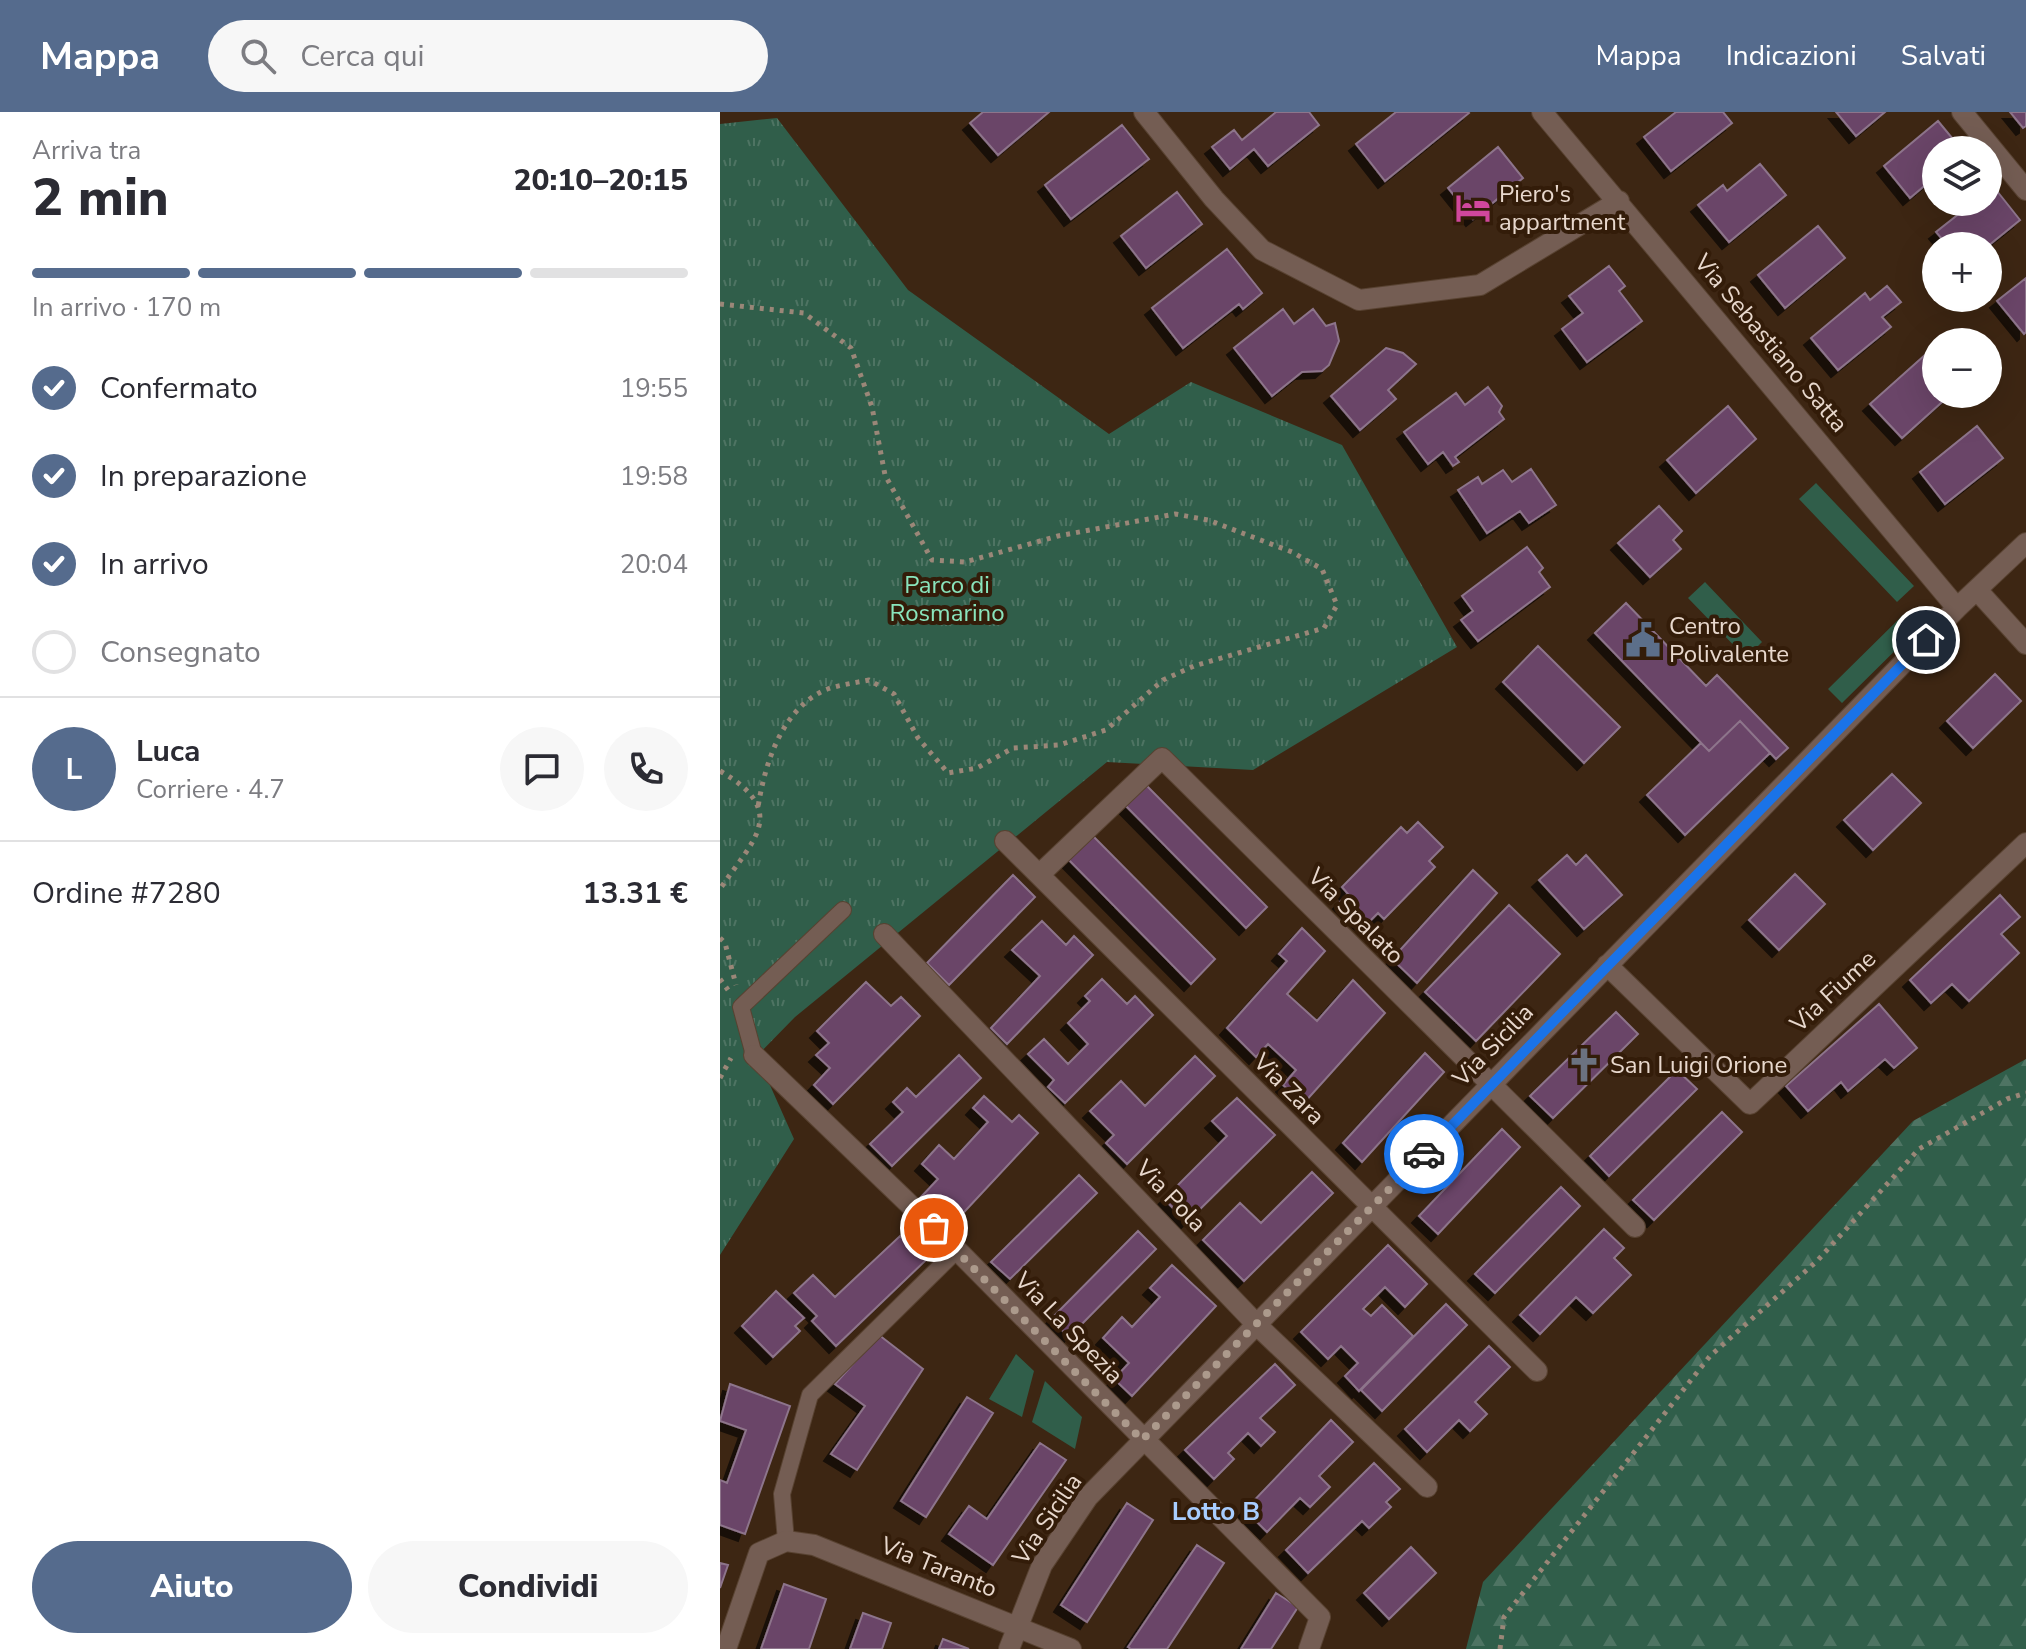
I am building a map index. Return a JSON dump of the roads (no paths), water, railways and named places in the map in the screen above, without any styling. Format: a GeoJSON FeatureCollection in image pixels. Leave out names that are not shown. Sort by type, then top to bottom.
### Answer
{"type":"FeatureCollection","features":[{"type":"Feature","properties":{"kind":"street"},"geometry":{"type":"LineString","coordinates":[[1144,112],[1214,199],[1262,250],[1359,300],[1480,285],[1619,201]]}},
{"type":"Feature","properties":{"kind":"street","name":"Via Sebastiano Satta"},"geometry":{"type":"LineString","coordinates":[[1542,112],[1957,608]]}},
{"type":"Feature","properties":{"kind":"street"},"geometry":{"type":"LineString","coordinates":[[1962,112],[2026,190]]}},
{"type":"Feature","properties":{"kind":"street","name":"Via Sicilia"},"geometry":{"type":"LineString","coordinates":[[1009,1649],[1042,1565],[1088,1497],[1957,608],[2026,543]]}},
{"type":"Feature","properties":{"kind":"street"},"geometry":{"type":"LineString","coordinates":[[1977,590],[2026,644]]}},
{"type":"Feature","properties":{"kind":"street","name":"Via Spalato"},"geometry":{"type":"LineString","coordinates":[[1040,874],[1162,758],[1635,1227]]}},
{"type":"Feature","properties":{"kind":"street","name":"Via Zara"},"geometry":{"type":"LineString","coordinates":[[1005,841],[1537,1371]]}},
{"type":"Feature","properties":{"kind":"street","name":"Via Fiume"},"geometry":{"type":"LineString","coordinates":[[1607,965],[1750,1104],[2026,843]]}},
{"type":"Feature","properties":{"kind":"street","name":"Via Pola"},"geometry":{"type":"LineString","coordinates":[[884,934],[1257,1323],[1427,1487]]}},
{"type":"Feature","properties":{"kind":"street","name":"Via La Spezia"},"geometry":{"type":"LineString","coordinates":[[754,1055],[957,1250],[1320,1617],[1309,1649]]}},
{"type":"Feature","properties":{"kind":"street"},"geometry":{"type":"LineString","coordinates":[[726,1649],[759,1553],[786,1541]]}},
{"type":"Feature","properties":{"kind":"street","name":"Via Taranto"},"geometry":{"type":"LineString","coordinates":[[786,1541],[814,1545],[1071,1649]]}},
{"type":"Feature","properties":{"kind":"lane"},"geometry":{"type":"LineString","coordinates":[[754,1055],[741,1007],[843,910]]}},
{"type":"Feature","properties":{"kind":"lane"},"geometry":{"type":"LineString","coordinates":[[786,1541],[782,1494],[810,1395],[957,1250]]}},
{"type":"Feature","properties":{"kind":"place","name":"Piero's appartment"},"geometry":{"type":"Point","coordinates":[1473,208]}},
{"type":"Feature","properties":{"kind":"place","name":"Centro Polivalente"},"geometry":{"type":"Point","coordinates":[1643,640]}},
{"type":"Feature","properties":{"kind":"place","name":"San Luigi Orione"},"geometry":{"type":"Point","coordinates":[1584,1065]}},
{"type":"Feature","properties":{"kind":"district","name":"Lotto B"},"geometry":{"type":"Point","coordinates":[1216,1511]}},
{"type":"Feature","properties":{"kind":"park label","name":"Parco di Rosmarino"},"geometry":{"type":"Point","coordinates":[947,599]}}]}
